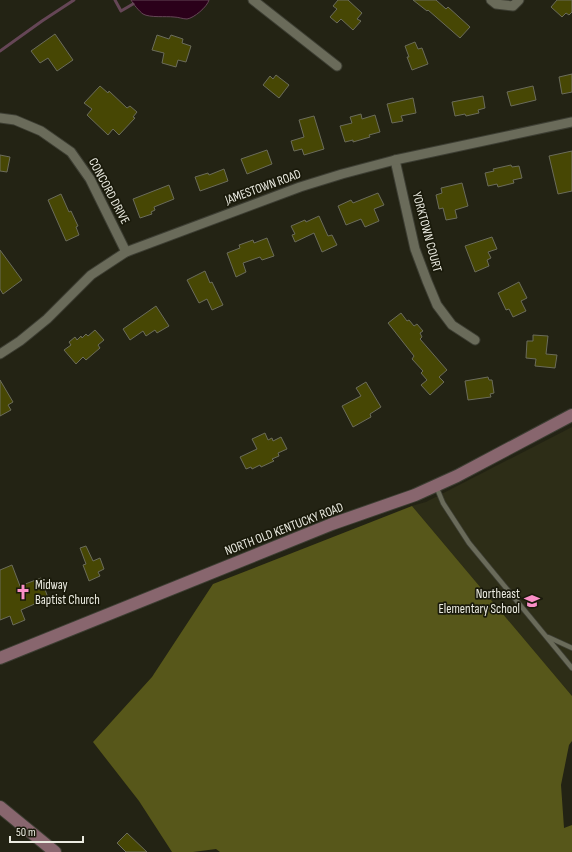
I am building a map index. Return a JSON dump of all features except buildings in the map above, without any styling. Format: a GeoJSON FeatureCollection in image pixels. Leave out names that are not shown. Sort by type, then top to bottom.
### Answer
{"type":"FeatureCollection","features":[{"type":"Feature","properties":{"kind":"street"},"geometry":{"type":"LineString","coordinates":[[253,0],[336,66]]}},
{"type":"Feature","properties":{"kind":"street"},"geometry":{"type":"LineString","coordinates":[[492,0],[496,4],[516,3]]}},
{"type":"Feature","properties":{"kind":"street","name":"CONCORD DRIVE"},"geometry":{"type":"LineString","coordinates":[[0,118],[15,120],[41,131],[71,152],[90,178],[126,252]]}},
{"type":"Feature","properties":{"kind":"street","name":"JAMESTOWN ROAD"},"geometry":{"type":"LineString","coordinates":[[0,354],[20,341],[47,319],[91,275],[126,252],[300,187],[342,174],[395,160],[572,122]]}},
{"type":"Feature","properties":{"kind":"street","name":"YORKTOWN COURT"},"geometry":{"type":"LineString","coordinates":[[395,160],[415,249],[437,305],[452,325],[475,340]]}},
{"type":"Feature","properties":{"kind":"street","name":"NORTH OLD KENTUCKY ROAD"},"geometry":{"type":"LineString","coordinates":[[0,658],[332,524],[415,496],[457,476],[572,415]]}},
{"type":"Feature","properties":{"kind":"street"},"geometry":{"type":"LineString","coordinates":[[0,807],[55,852]]}},
{"type":"Feature","properties":{"kind":"lane"},"geometry":{"type":"LineString","coordinates":[[436,486],[443,503],[469,543],[572,668]]}},
{"type":"Feature","properties":{"kind":"lane"},"geometry":{"type":"LineString","coordinates":[[546,637],[572,648]]}},
{"type":"Feature","properties":{"kind":"shaded area"},"geometry":{"type":"Polygon","coordinates":[[[131,0],[209,0],[200,12],[187,19],[143,14],[131,0]]]}},
{"type":"Feature","properties":{"kind":"shaded area","name":"Northeast Elementary School"},"geometry":{"type":"Polygon","coordinates":[[[572,427],[572,696],[412,506],[426,502],[572,427]]]}},
{"type":"Feature","properties":{"kind":"shaded area"},"geometry":{"type":"Polygon","coordinates":[[[412,506],[572,696],[572,741],[569,745],[561,785],[564,828],[572,825],[572,852],[220,852],[216,849],[193,852],[172,852],[139,801],[93,742],[152,677],[213,584],[412,506]]]}},
{"type":"Feature","properties":{"kind":"waterway"},"geometry":{"type":"LineString","coordinates":[[0,51],[74,0]]}},
{"type":"Feature","properties":{"kind":"waterway"},"geometry":{"type":"LineString","coordinates":[[115,0],[121,11],[133,4]]}},
{"type":"Feature","properties":{"kind":"place","name":"Midway Baptist Church"},"geometry":{"type":"Point","coordinates":[23,592]}},
{"type":"Feature","properties":{"kind":"place","name":"Northeast Elementary School"},"geometry":{"type":"Point","coordinates":[532,601]}}]}
